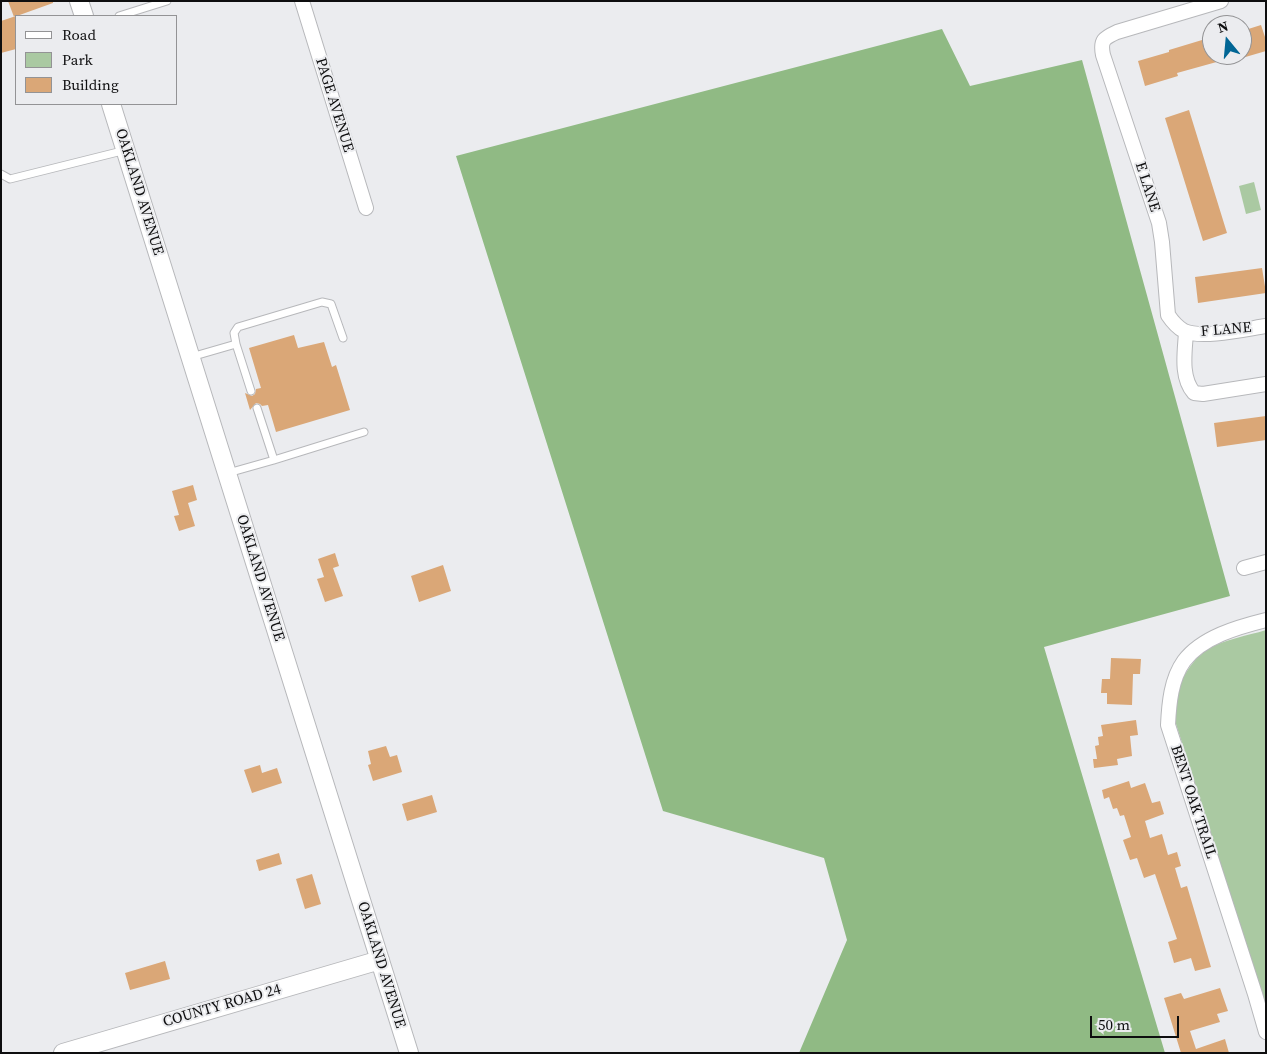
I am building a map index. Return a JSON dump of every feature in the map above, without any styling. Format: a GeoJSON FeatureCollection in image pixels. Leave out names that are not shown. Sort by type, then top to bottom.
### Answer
{"type":"FeatureCollection","features":[{"type":"Feature","properties":{"kind":"street"},"geometry":{"type":"LineString","coordinates":[[80,1],[84,15]]}},
{"type":"Feature","properties":{"kind":"street","name":"PAGE AVENUE"},"geometry":{"type":"LineString","coordinates":[[302,1],[366,208]]}},
{"type":"Feature","properties":{"kind":"street","name":"E LANE"},"geometry":{"type":"LineString","coordinates":[[1186,332],[1178,327],[1168,314],[1159,223],[1103,55],[1102,46],[1107,36],[1117,32],[1221,1]]}},
{"type":"Feature","properties":{"kind":"street","name":"OAKLAND AVENUE"},"geometry":{"type":"LineString","coordinates":[[112,105],[409,1053]]}},
{"type":"Feature","properties":{"kind":"street","name":"F LANE"},"geometry":{"type":"LineString","coordinates":[[1186,332],[1201,334],[1222,333],[1266,326]]}},
{"type":"Feature","properties":{"kind":"street"},"geometry":{"type":"LineString","coordinates":[[1186,332],[1183,354],[1189,387],[1194,393],[1203,394],[1266,384]]}},
{"type":"Feature","properties":{"kind":"street"},"geometry":{"type":"LineString","coordinates":[[1244,568],[1266,562]]}},
{"type":"Feature","properties":{"kind":"street","name":"BENT OAK TRAIL"},"geometry":{"type":"LineString","coordinates":[[1266,620],[1240,627],[1203,644],[1184,662],[1173,686],[1169,704],[1168,725],[1266,1032]]}},
{"type":"Feature","properties":{"kind":"street","name":"COUNTY ROAD 24"},"geometry":{"type":"LineString","coordinates":[[64,1053],[380,960]]}},
{"type":"Feature","properties":{"kind":"lane"},"geometry":{"type":"LineString","coordinates":[[122,15],[167,1]]}},
{"type":"Feature","properties":{"kind":"lane"},"geometry":{"type":"LineString","coordinates":[[1,174],[10,179],[126,150]]}},
{"type":"Feature","properties":{"kind":"lane"},"geometry":{"type":"LineString","coordinates":[[252,391],[236,344],[234,332],[238,327],[322,302],[332,304],[344,338]]}},
{"type":"Feature","properties":{"kind":"lane"},"geometry":{"type":"LineString","coordinates":[[191,358],[236,344]]}},
{"type":"Feature","properties":{"kind":"lane"},"geometry":{"type":"LineString","coordinates":[[257,408],[274,460]]}},
{"type":"Feature","properties":{"kind":"lane"},"geometry":{"type":"LineString","coordinates":[[227,474],[364,432]]}},
{"type":"Feature","properties":{"kind":"green space"},"geometry":{"type":"Polygon","coordinates":[[[942,29],[970,86],[1082,60],[1230,596],[1044,647],[1165,1053],[799,1053],[847,940],[824,858],[663,811],[456,156],[942,29]]]}},
{"type":"Feature","properties":{"kind":"green space"},"geometry":{"type":"Polygon","coordinates":[[[1254,182],[1261,210],[1246,214],[1239,186],[1254,182]]]}},
{"type":"Feature","properties":{"kind":"green space"},"geometry":{"type":"Polygon","coordinates":[[[1266,630],[1266,1007],[1176,724],[1175,710],[1178,689],[1185,674],[1195,660],[1207,650],[1221,643],[1266,630]]]}},
{"type":"Feature","properties":{"kind":"building"},"geometry":{"type":"Polygon","coordinates":[[[8,1],[53,1],[53,3],[15,15],[14,17],[8,1]]]}},
{"type":"Feature","properties":{"kind":"building"},"geometry":{"type":"Polygon","coordinates":[[[15,16],[15,49],[1,53],[1,21],[15,16]]]}},
{"type":"Feature","properties":{"kind":"building"},"geometry":{"type":"Polygon","coordinates":[[[1261,25],[1266,40],[1266,51],[1252,55],[1252,28],[1261,25]]]}},
{"type":"Feature","properties":{"kind":"building"},"geometry":{"type":"Polygon","coordinates":[[[1202,40],[1202,65],[1206,65],[1177,73],[1178,76],[1145,86],[1138,61],[1169,52],[1169,50],[1202,40]]]}},
{"type":"Feature","properties":{"kind":"building"},"geometry":{"type":"Polygon","coordinates":[[[1189,110],[1227,233],[1203,241],[1165,118],[1189,110]]]}},
{"type":"Feature","properties":{"kind":"building"},"geometry":{"type":"Polygon","coordinates":[[[1262,268],[1266,293],[1198,303],[1195,277],[1262,268]]]}},
{"type":"Feature","properties":{"kind":"building"},"geometry":{"type":"Polygon","coordinates":[[[294,335],[298,348],[324,342],[332,367],[336,365],[350,410],[276,432],[268,405],[262,406],[256,403],[250,410],[245,393],[252,396],[255,394],[256,389],[261,388],[249,348],[294,335]]]}},
{"type":"Feature","properties":{"kind":"building"},"geometry":{"type":"Polygon","coordinates":[[[1266,416],[1266,440],[1217,447],[1214,423],[1266,416]]]}},
{"type":"Feature","properties":{"kind":"building"},"geometry":{"type":"Polygon","coordinates":[[[193,485],[197,500],[188,503],[195,526],[179,531],[174,516],[179,515],[172,491],[193,485]]]}},
{"type":"Feature","properties":{"kind":"building"},"geometry":{"type":"Polygon","coordinates":[[[335,553],[339,566],[333,568],[343,596],[325,602],[317,579],[324,577],[318,559],[335,553]]]}},
{"type":"Feature","properties":{"kind":"building"},"geometry":{"type":"Polygon","coordinates":[[[443,565],[451,591],[419,602],[411,576],[443,565]]]}},
{"type":"Feature","properties":{"kind":"building"},"geometry":{"type":"Polygon","coordinates":[[[1111,658],[1141,659],[1140,674],[1133,674],[1132,705],[1107,704],[1107,693],[1101,693],[1102,679],[1110,679],[1111,658]]]}},
{"type":"Feature","properties":{"kind":"building"},"geometry":{"type":"Polygon","coordinates":[[[1136,720],[1138,735],[1130,736],[1132,756],[1117,759],[1118,765],[1094,768],[1093,759],[1097,759],[1095,746],[1099,745],[1098,737],[1103,736],[1101,725],[1136,720]]]}},
{"type":"Feature","properties":{"kind":"building"},"geometry":{"type":"Polygon","coordinates":[[[386,746],[390,757],[397,755],[402,772],[373,781],[368,765],[371,764],[368,751],[386,746]]]}},
{"type":"Feature","properties":{"kind":"building"},"geometry":{"type":"Polygon","coordinates":[[[260,765],[262,773],[277,768],[282,783],[252,793],[244,770],[260,765]]]}},
{"type":"Feature","properties":{"kind":"building"},"geometry":{"type":"Polygon","coordinates":[[[1129,781],[1131,788],[1145,783],[1152,803],[1160,801],[1164,814],[1145,821],[1150,838],[1162,834],[1168,855],[1177,852],[1181,866],[1175,868],[1181,888],[1187,886],[1211,967],[1195,971],[1191,958],[1174,963],[1168,942],[1177,939],[1155,874],[1144,878],[1137,858],[1130,860],[1123,840],[1131,837],[1124,815],[1120,816],[1117,808],[1113,809],[1109,797],[1104,799],[1102,790],[1129,781]]]}},
{"type":"Feature","properties":{"kind":"building"},"geometry":{"type":"Polygon","coordinates":[[[432,795],[437,812],[407,821],[402,804],[432,795]]]}},
{"type":"Feature","properties":{"kind":"building"},"geometry":{"type":"Polygon","coordinates":[[[279,853],[282,864],[259,871],[256,860],[279,853]]]}},
{"type":"Feature","properties":{"kind":"building"},"geometry":{"type":"Polygon","coordinates":[[[312,874],[321,904],[305,909],[296,879],[312,874]]]}},
{"type":"Feature","properties":{"kind":"building"},"geometry":{"type":"Polygon","coordinates":[[[165,961],[170,979],[130,990],[125,973],[165,961]]]}},
{"type":"Feature","properties":{"kind":"building"},"geometry":{"type":"Polygon","coordinates":[[[1220,988],[1228,1011],[1217,1014],[1220,1022],[1190,1031],[1196,1049],[1225,1039],[1229,1053],[1181,1053],[1164,998],[1181,993],[1184,999],[1220,988]]]}}]}
